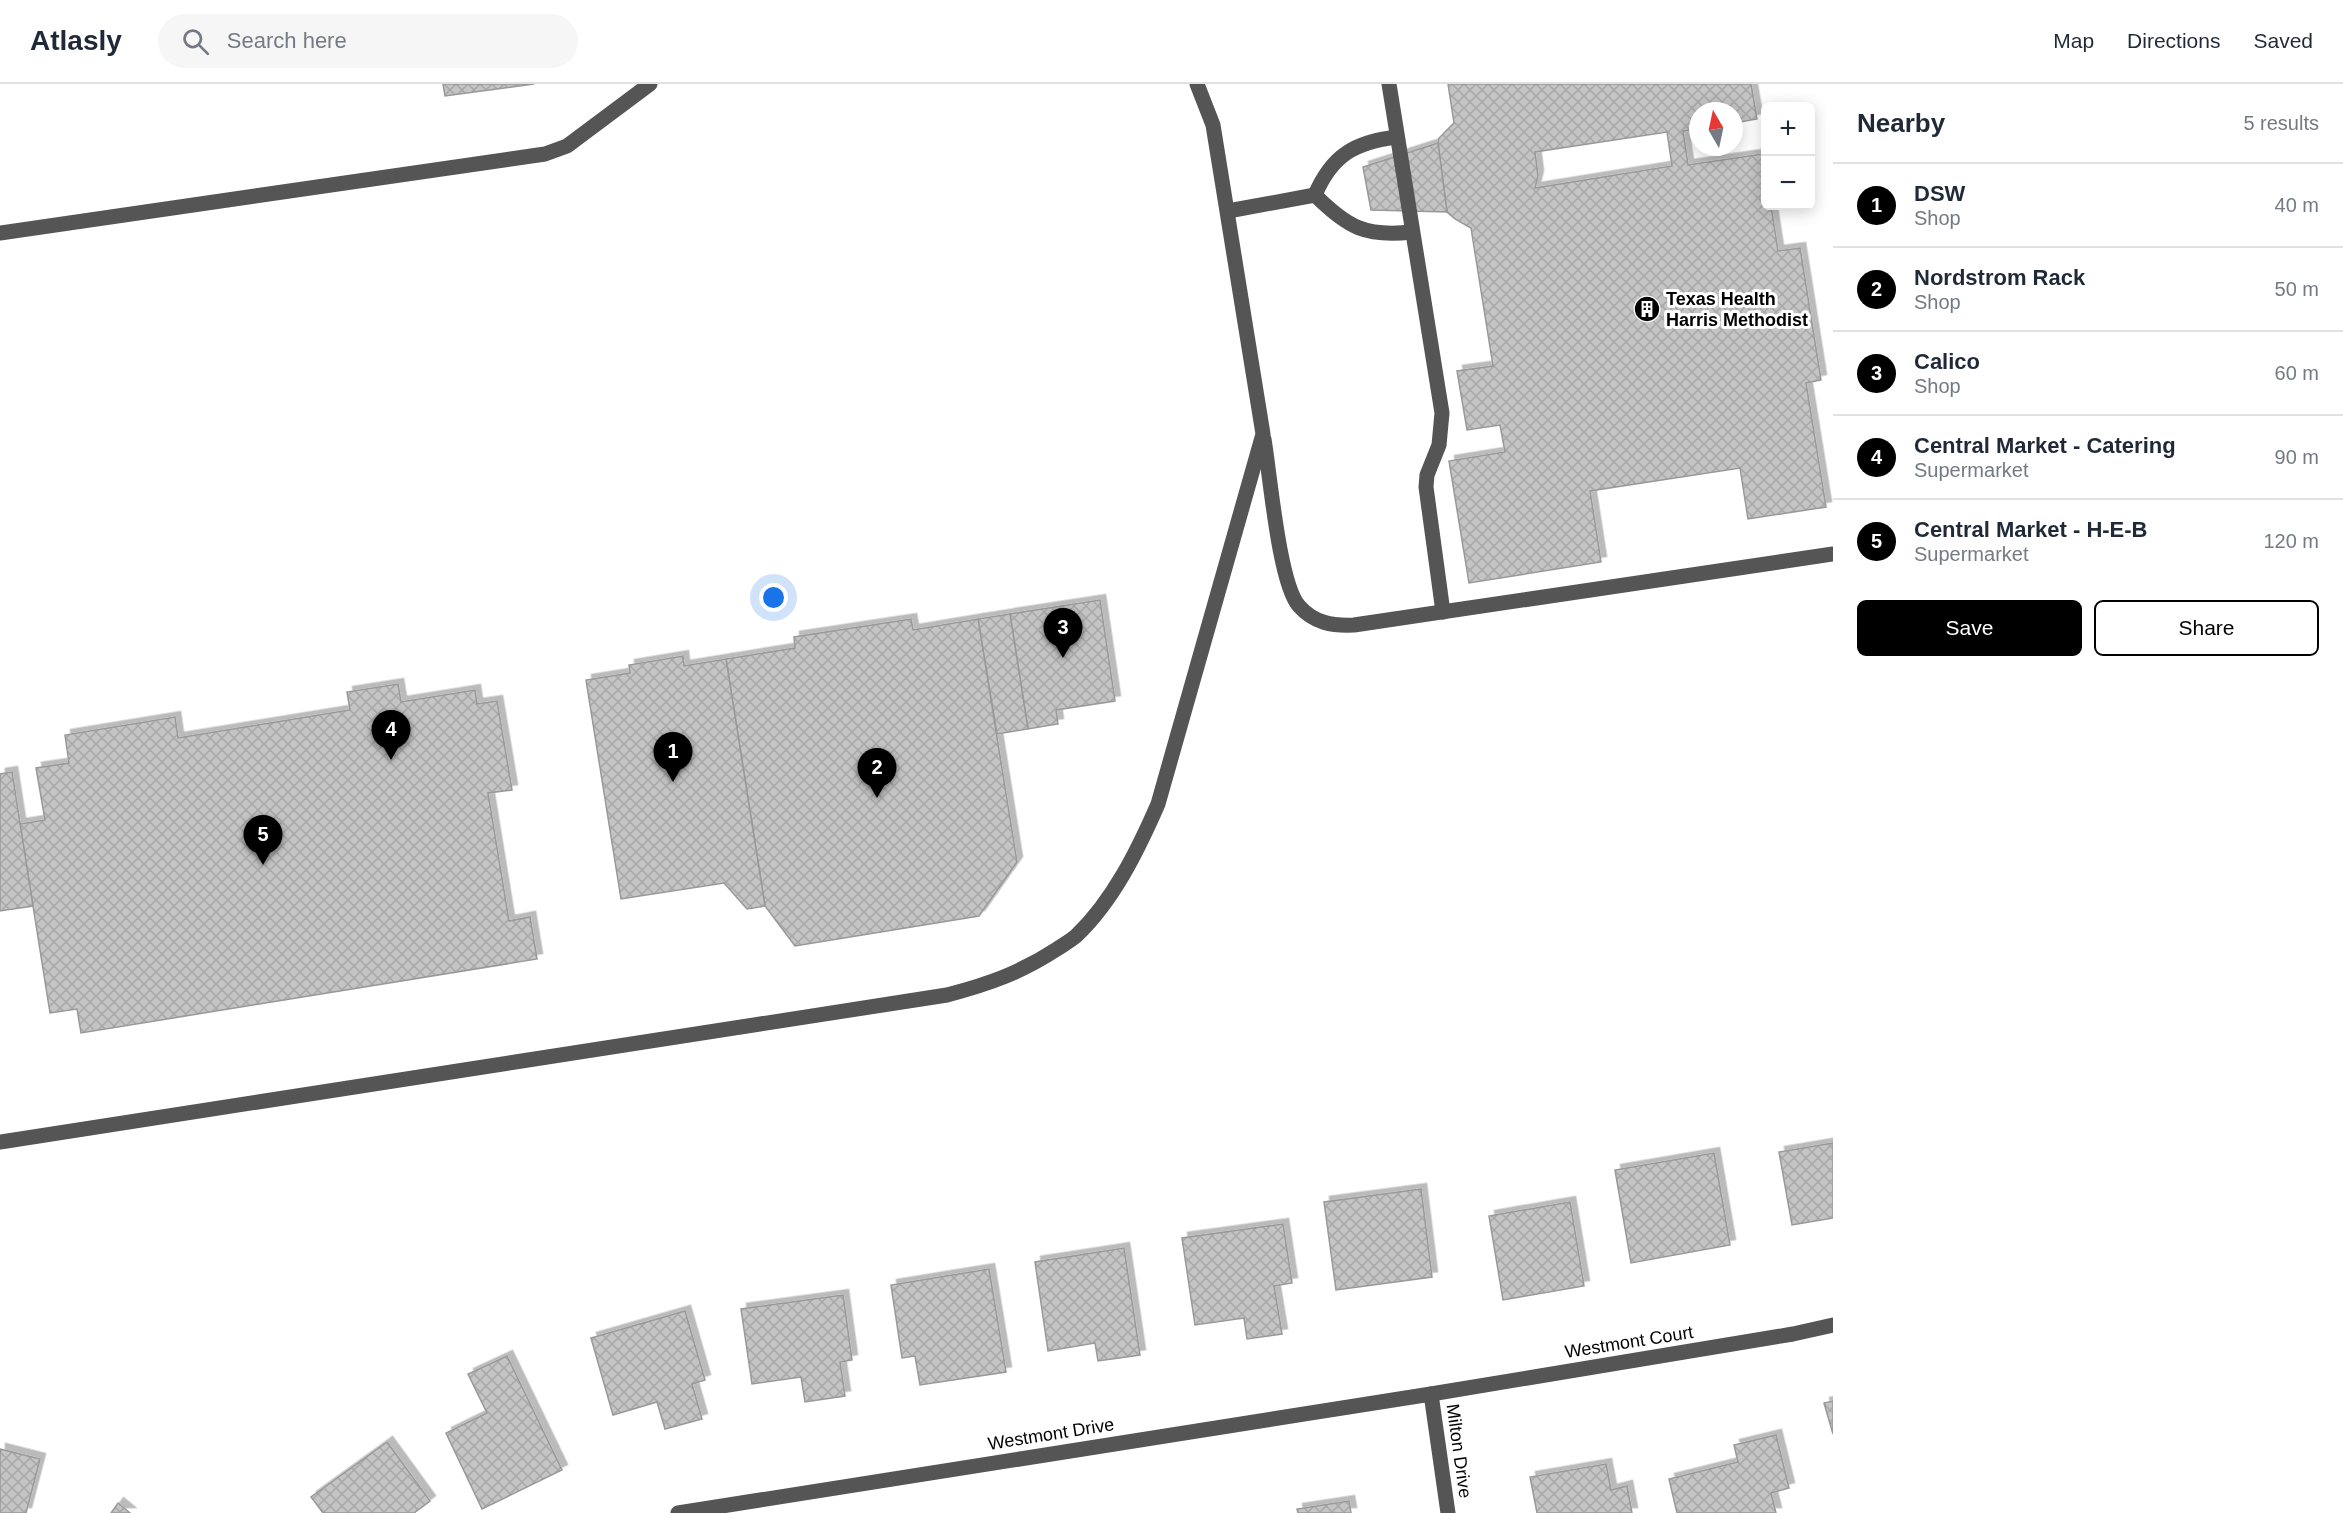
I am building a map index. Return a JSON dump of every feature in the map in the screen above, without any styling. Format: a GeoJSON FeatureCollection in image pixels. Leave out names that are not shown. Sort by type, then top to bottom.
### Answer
{"type":"FeatureCollection","features":[{"type":"Feature","properties":{"kind":"street"},"geometry":{"type":"LineString","coordinates":[[0,233],[545,154],[567,146],[650,84]]}},
{"type":"Feature","properties":{"kind":"street"},"geometry":{"type":"LineString","coordinates":[[1197,84],[1213,125],[1283,565],[1289,588],[1298,605],[1314,619],[1334,626],[1354,626],[1833,554]]}},
{"type":"Feature","properties":{"kind":"street"},"geometry":{"type":"LineString","coordinates":[[1389,84],[1442,413],[1438,445],[1425,487],[1443,612]]}},
{"type":"Feature","properties":{"kind":"street"},"geometry":{"type":"LineString","coordinates":[[1316,195],[1332,164],[1344,153],[1361,145],[1397,137]]}},
{"type":"Feature","properties":{"kind":"street"},"geometry":{"type":"LineString","coordinates":[[1228,211],[1316,195]]}},
{"type":"Feature","properties":{"kind":"street"},"geometry":{"type":"LineString","coordinates":[[1316,195],[1334,214],[1350,225],[1384,233],[1412,232]]}},
{"type":"Feature","properties":{"kind":"street"},"geometry":{"type":"LineString","coordinates":[[0,1142],[947,996],[995,982],[1037,962],[1075,937],[1103,904],[1144,836],[1158,804],[1263,434]]}},
{"type":"Feature","properties":{"kind":"street","name":"Westmont Court"},"geometry":{"type":"LineString","coordinates":[[1431,1394],[1793,1334],[1833,1325]]}},
{"type":"Feature","properties":{"kind":"street","name":"Westmont Drive"},"geometry":{"type":"LineString","coordinates":[[678,1513],[1431,1394]]}},
{"type":"Feature","properties":{"kind":"street","name":"Milton Drive"},"geometry":{"type":"LineString","coordinates":[[1431,1394],[1448,1513]]}},
{"type":"Feature","properties":{"kind":"building"},"geometry":{"type":"Polygon","coordinates":[[[443,84],[534,84],[445,96],[443,84]]]}},
{"type":"Feature","properties":{"kind":"building","name":"Texas Health Harris Methodist"},"geometry":{"type":"Polygon","coordinates":[[[1448,84],[1751,84],[1757,119],[1743,121],[1743,102],[1689,102],[1689,130],[1683,131],[1688,165],[1761,154],[1761,210],[1772,210],[1778,251],[1800,248],[1821,380],[1806,383],[1826,507],[1748,519],[1740,468],[1590,491],[1601,562],[1469,583],[1449,461],[1505,452],[1500,425],[1467,430],[1457,371],[1493,366],[1471,228],[1447,212],[1439,138],[1454,123],[1448,84]],[[1667,132],[1535,152],[1538,176],[1535,188],[1672,166],[1667,132]]]}},
{"type":"Feature","properties":{"kind":"building"},"geometry":{"type":"Polygon","coordinates":[[[1438,143],[1447,212],[1371,210],[1363,167],[1438,143]]]}},
{"type":"Feature","properties":{"kind":"building"},"geometry":{"type":"Polygon","coordinates":[[[1100,600],[1115,701],[1056,710],[1058,724],[1028,729],[1010,614],[1100,600]]]}},
{"type":"Feature","properties":{"kind":"building"},"geometry":{"type":"Polygon","coordinates":[[[1010,614],[1028,729],[997,734],[978,619],[1010,614]]]}},
{"type":"Feature","properties":{"kind":"building"},"geometry":{"type":"Polygon","coordinates":[[[911,619],[913,630],[978,619],[1017,862],[979,916],[795,946],[765,906],[726,659],[795,648],[794,637],[911,619]]]}},
{"type":"Feature","properties":{"kind":"building"},"geometry":{"type":"Polygon","coordinates":[[[683,656],[684,666],[726,659],[765,906],[747,909],[724,883],[621,899],[586,680],[630,673],[629,665],[683,656]]]}},
{"type":"Feature","properties":{"kind":"building"},"geometry":{"type":"Polygon","coordinates":[[[398,684],[401,702],[475,690],[477,704],[497,701],[512,790],[488,793],[509,921],[530,917],[537,959],[81,1033],[77,1009],[50,1013],[20,824],[45,820],[36,768],[69,763],[65,735],[175,717],[178,738],[350,710],[347,692],[398,684]]]}},
{"type":"Feature","properties":{"kind":"building"},"geometry":{"type":"Polygon","coordinates":[[[12,772],[33,906],[0,911],[0,774],[12,772]]]}},
{"type":"Feature","properties":{"kind":"building"},"geometry":{"type":"Polygon","coordinates":[[[1833,1143],[1833,1218],[1792,1225],[1779,1152],[1833,1143]]]}},
{"type":"Feature","properties":{"kind":"building"},"geometry":{"type":"Polygon","coordinates":[[[1714,1153],[1730,1245],[1631,1263],[1615,1170],[1714,1153]]]}},
{"type":"Feature","properties":{"kind":"building"},"geometry":{"type":"Polygon","coordinates":[[[1421,1189],[1432,1277],[1336,1290],[1324,1202],[1421,1189]]]}},
{"type":"Feature","properties":{"kind":"building"},"geometry":{"type":"Polygon","coordinates":[[[1570,1202],[1584,1286],[1503,1300],[1489,1216],[1570,1202]]]}},
{"type":"Feature","properties":{"kind":"building"},"geometry":{"type":"Polygon","coordinates":[[[1283,1224],[1292,1283],[1274,1286],[1282,1334],[1247,1339],[1244,1318],[1195,1325],[1182,1238],[1283,1224]]]}},
{"type":"Feature","properties":{"kind":"building"},"geometry":{"type":"Polygon","coordinates":[[[1124,1248],[1140,1355],[1098,1361],[1095,1343],[1048,1351],[1035,1262],[1124,1248]]]}},
{"type":"Feature","properties":{"kind":"building"},"geometry":{"type":"Polygon","coordinates":[[[989,1269],[1006,1372],[920,1385],[915,1356],[902,1358],[891,1285],[989,1269]]]}},
{"type":"Feature","properties":{"kind":"building"},"geometry":{"type":"Polygon","coordinates":[[[843,1295],[852,1360],[840,1362],[845,1396],[805,1402],[801,1377],[752,1384],[741,1309],[843,1295]]]}},
{"type":"Feature","properties":{"kind":"building"},"geometry":{"type":"Polygon","coordinates":[[[685,1311],[705,1380],[692,1384],[702,1419],[665,1429],[657,1402],[613,1415],[591,1338],[685,1311]]]}},
{"type":"Feature","properties":{"kind":"building"},"geometry":{"type":"Polygon","coordinates":[[[507,1356],[562,1470],[482,1509],[446,1433],[487,1413],[468,1374],[507,1356]]]}},
{"type":"Feature","properties":{"kind":"building"},"geometry":{"type":"Polygon","coordinates":[[[1833,1401],[1833,1434],[1824,1403],[1833,1401]]]}},
{"type":"Feature","properties":{"kind":"building"},"geometry":{"type":"Polygon","coordinates":[[[1776,1435],[1789,1488],[1771,1493],[1776,1513],[1677,1513],[1669,1479],[1738,1462],[1734,1445],[1776,1435]]]}},
{"type":"Feature","properties":{"kind":"building"},"geometry":{"type":"Polygon","coordinates":[[[387,1442],[430,1501],[414,1513],[323,1513],[311,1497],[387,1442]]]}},
{"type":"Feature","properties":{"kind":"building"},"geometry":{"type":"Polygon","coordinates":[[[0,1449],[40,1459],[26,1513],[0,1513],[0,1449]]]}},
{"type":"Feature","properties":{"kind":"building"},"geometry":{"type":"Polygon","coordinates":[[[1606,1464],[1611,1490],[1627,1486],[1632,1513],[1537,1513],[1530,1477],[1606,1464]]]}},
{"type":"Feature","properties":{"kind":"building"},"geometry":{"type":"Polygon","coordinates":[[[1349,1501],[1351,1513],[1298,1513],[1297,1509],[1349,1501]]]}},
{"type":"Feature","properties":{"kind":"building"},"geometry":{"type":"Polygon","coordinates":[[[118,1503],[130,1513],[111,1513],[118,1503]]]}},
{"type":"Feature","properties":{"kind":"place","name":"Texas Health Harris Methodist"},"geometry":{"type":"Point","coordinates":[1647,309]}},
{"type":"Feature","properties":{"kind":"place","name":"Calico"},"geometry":{"type":"Point","coordinates":[1063,658]}},
{"type":"Feature","properties":{"kind":"place","name":"Central Market - Catering"},"geometry":{"type":"Point","coordinates":[391,760]}},
{"type":"Feature","properties":{"kind":"place","name":"DSW"},"geometry":{"type":"Point","coordinates":[673,782]}},
{"type":"Feature","properties":{"kind":"place","name":"Nordstrom Rack"},"geometry":{"type":"Point","coordinates":[877,798]}},
{"type":"Feature","properties":{"kind":"place","name":"Central Market - H-E-B"},"geometry":{"type":"Point","coordinates":[263,865]}}]}
